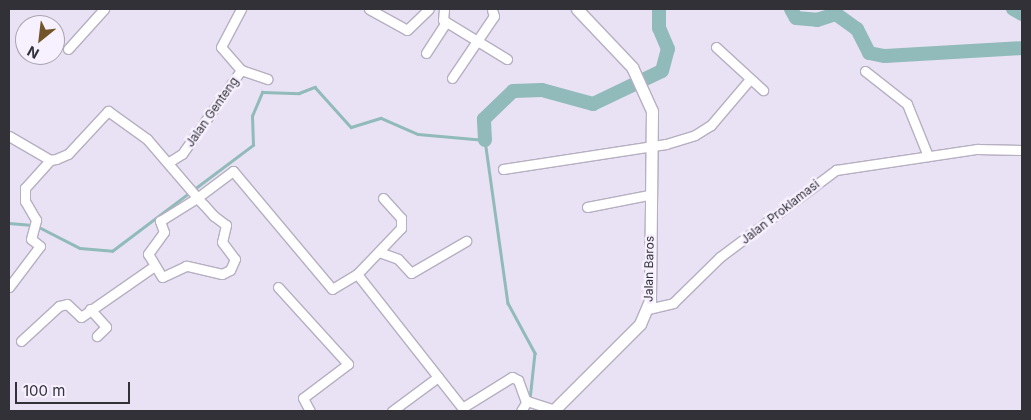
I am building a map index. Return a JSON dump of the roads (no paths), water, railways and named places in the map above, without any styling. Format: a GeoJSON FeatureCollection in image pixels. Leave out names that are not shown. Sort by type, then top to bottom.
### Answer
{"type":"FeatureCollection","features":[{"type":"Feature","properties":{"kind":"main road","name":"Jalan Baros"},"geometry":{"type":"LineString","coordinates":[[554,411],[623,342],[648,309],[648,195],[652,144],[652,110],[645,91],[632,67],[578,9]]}},
{"type":"Feature","properties":{"kind":"street"},"geometry":{"type":"LineString","coordinates":[[68,49],[104,9]]}},
{"type":"Feature","properties":{"kind":"street","name":"Jalan Genteng"},"geometry":{"type":"LineString","coordinates":[[169,162],[182,154],[241,70],[221,46],[241,9]]}},
{"type":"Feature","properties":{"kind":"street"},"geometry":{"type":"LineString","coordinates":[[369,9],[408,30],[429,9]]}},
{"type":"Feature","properties":{"kind":"street"},"geometry":{"type":"LineString","coordinates":[[426,53],[446,22],[444,9]]}},
{"type":"Feature","properties":{"kind":"street"},"geometry":{"type":"LineString","coordinates":[[452,78],[495,14],[492,10]]}},
{"type":"Feature","properties":{"kind":"street"},"geometry":{"type":"LineString","coordinates":[[446,22],[506,59]]}},
{"type":"Feature","properties":{"kind":"street"},"geometry":{"type":"LineString","coordinates":[[716,47],[763,90]]}},
{"type":"Feature","properties":{"kind":"street"},"geometry":{"type":"LineString","coordinates":[[241,70],[267,78]]}},
{"type":"Feature","properties":{"kind":"street"},"geometry":{"type":"LineString","coordinates":[[865,71],[907,104],[928,156]]}},
{"type":"Feature","properties":{"kind":"street"},"geometry":{"type":"LineString","coordinates":[[503,169],[652,144],[676,142],[711,125],[750,79]]}},
{"type":"Feature","properties":{"kind":"street"},"geometry":{"type":"LineString","coordinates":[[9,287],[39,246],[31,239],[35,225],[26,201],[25,188],[50,160],[68,154],[108,110],[147,139],[169,162],[194,194],[228,228],[221,241],[233,255],[233,266],[217,274],[184,266],[166,277],[153,267],[148,254],[164,232],[160,220],[194,194],[233,171],[332,290],[357,274],[379,252],[402,224],[384,198]]}},
{"type":"Feature","properties":{"kind":"street"},"geometry":{"type":"LineString","coordinates":[[9,136],[50,160]]}},
{"type":"Feature","properties":{"kind":"street","name":"Jalan Proklamasi"},"geometry":{"type":"LineString","coordinates":[[648,309],[673,303],[720,257],[836,170],[977,149],[1022,150]]}},
{"type":"Feature","properties":{"kind":"street"},"geometry":{"type":"LineString","coordinates":[[587,207],[648,195]]}},
{"type":"Feature","properties":{"kind":"street"},"geometry":{"type":"LineString","coordinates":[[379,252],[398,259],[411,273],[466,241]]}},
{"type":"Feature","properties":{"kind":"street"},"geometry":{"type":"LineString","coordinates":[[22,340],[64,303],[78,317],[153,267]]}},
{"type":"Feature","properties":{"kind":"street"},"geometry":{"type":"LineString","coordinates":[[357,274],[463,410],[512,377],[518,380],[529,402],[554,411]]}},
{"type":"Feature","properties":{"kind":"street"},"geometry":{"type":"LineString","coordinates":[[278,286],[348,364],[303,398],[310,411]]}},
{"type":"Feature","properties":{"kind":"street"},"geometry":{"type":"LineString","coordinates":[[90,309],[106,327],[97,336]]}},
{"type":"Feature","properties":{"kind":"street"},"geometry":{"type":"LineString","coordinates":[[392,411],[438,377]]}},
{"type":"Feature","properties":{"kind":"street"},"geometry":{"type":"LineString","coordinates":[[520,411],[529,402]]}},
{"type":"Feature","properties":{"kind":"waterway"},"geometry":{"type":"LineString","coordinates":[[485,140],[484,119],[513,91],[542,90],[593,104],[662,71],[668,49],[659,28],[659,9]]}},
{"type":"Feature","properties":{"kind":"waterway"},"geometry":{"type":"LineString","coordinates":[[791,9],[796,18],[817,20],[836,14],[857,29],[869,53],[885,56],[1022,48]]}},
{"type":"Feature","properties":{"kind":"waterway"},"geometry":{"type":"LineString","coordinates":[[1013,9],[1022,14]]}},
{"type":"Feature","properties":{"kind":"waterway"},"geometry":{"type":"LineString","coordinates":[[193,190],[253,145],[252,116],[262,92],[299,93],[315,87],[351,127],[381,118],[418,134],[485,140],[508,303],[535,353],[530,400]]}},
{"type":"Feature","properties":{"kind":"waterway"},"geometry":{"type":"LineString","coordinates":[[37,226],[80,248],[112,251],[189,193]]}},
{"type":"Feature","properties":{"kind":"waterway"},"geometry":{"type":"LineString","coordinates":[[9,223],[32,225]]}}]}
